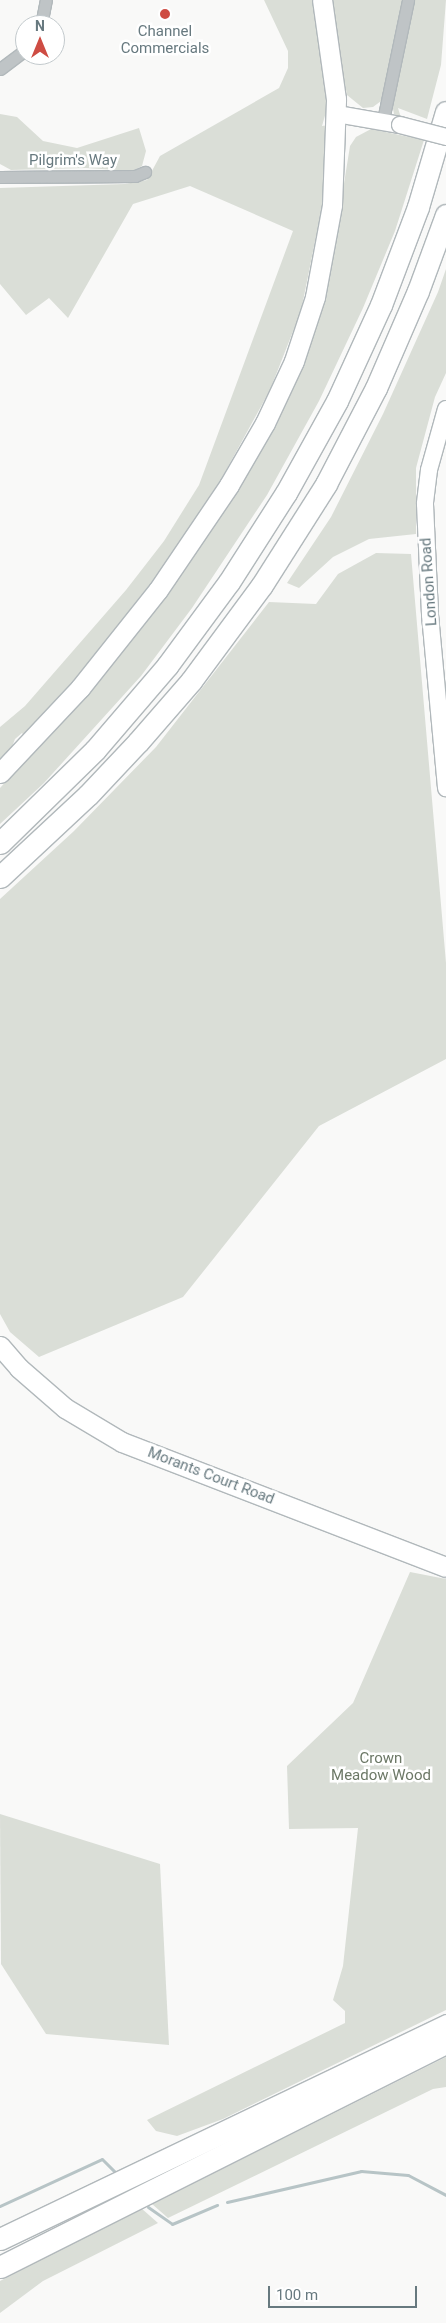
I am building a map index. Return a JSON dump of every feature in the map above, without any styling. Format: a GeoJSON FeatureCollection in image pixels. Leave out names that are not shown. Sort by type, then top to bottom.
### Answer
{"type":"FeatureCollection","features":[{"type":"Feature","properties":{"kind":"highway"},"geometry":{"type":"LineString","coordinates":[[0,844],[89,757],[167,666],[230,582],[286,493],[337,401],[381,305],[418,207],[446,112]]}},
{"type":"Feature","properties":{"kind":"highway"},"geometry":{"type":"LineString","coordinates":[[0,877],[88,795],[138,742],[191,681],[267,578],[326,484],[376,388],[418,291],[446,215]]}},
{"type":"Feature","properties":{"kind":"highway"},"geometry":{"type":"LineString","coordinates":[[0,2239],[446,2025]]}},
{"type":"Feature","properties":{"kind":"highway"},"geometry":{"type":"LineString","coordinates":[[0,2267],[446,2043]]}},
{"type":"Feature","properties":{"kind":"main road"},"geometry":{"type":"LineString","coordinates":[[0,774],[74,695],[137,618],[196,537],[265,424],[294,361],[322,266],[332,205],[337,114],[334,68],[322,0]]}},
{"type":"Feature","properties":{"kind":"main road","name":"Morants Court Road"},"geometry":{"type":"LineString","coordinates":[[0,1346],[19,1368],[57,1402],[122,1442],[446,1567]]}},
{"type":"Feature","properties":{"kind":"street"},"geometry":{"type":"LineString","coordinates":[[44,15],[46,0]]}},
{"type":"Feature","properties":{"kind":"street"},"geometry":{"type":"LineString","coordinates":[[383,120],[408,0]]}},
{"type":"Feature","properties":{"kind":"street"},"geometry":{"type":"LineString","coordinates":[[0,69],[15,58]]}},
{"type":"Feature","properties":{"kind":"street"},"geometry":{"type":"LineString","coordinates":[[337,114],[383,120],[446,137]]}},
{"type":"Feature","properties":{"kind":"street","name":"Pilgrim's Way"},"geometry":{"type":"LineString","coordinates":[[0,177],[135,176],[145,172]]}},
{"type":"Feature","properties":{"kind":"street","name":"London Road"},"geometry":{"type":"LineString","coordinates":[[446,409],[431,461],[424,504],[430,615],[446,788]]}},
{"type":"Feature","properties":{"kind":"green space"},"geometry":{"type":"Polygon","coordinates":[[[264,0],[315,0],[328,105],[322,126],[329,125],[325,192],[301,311],[270,390],[212,496],[124,623],[25,737],[22,733],[15,739],[10,752],[0,762],[0,727],[25,706],[126,590],[164,541],[199,485],[293,231],[190,186],[133,204],[68,318],[49,298],[26,315],[0,284],[0,188],[125,184],[147,180],[160,156],[279,88],[288,68],[288,51],[264,0]]]}},
{"type":"Feature","properties":{"kind":"green space"},"geometry":{"type":"Polygon","coordinates":[[[329,0],[404,0],[389,63],[390,69],[381,101],[373,107],[363,108],[347,95],[329,0]]]}},
{"type":"Feature","properties":{"kind":"green space"},"geometry":{"type":"Polygon","coordinates":[[[414,0],[446,0],[441,65],[427,119],[398,108],[401,118],[394,114],[392,103],[414,0]]]}},
{"type":"Feature","properties":{"kind":"green space"},"geometry":{"type":"Polygon","coordinates":[[[0,114],[17,117],[43,141],[77,148],[139,128],[146,151],[142,166],[133,171],[86,168],[11,170],[0,164],[0,114]]]}},
{"type":"Feature","properties":{"kind":"green space"},"geometry":{"type":"Polygon","coordinates":[[[371,129],[424,140],[395,231],[363,308],[319,401],[267,495],[192,608],[141,676],[44,783],[0,824],[0,788],[117,659],[214,526],[287,401],[327,289],[350,146],[356,137],[371,129]]]}},
{"type":"Feature","properties":{"kind":"green space"},"geometry":{"type":"Polygon","coordinates":[[[446,269],[446,373],[435,397],[416,468],[416,534],[369,539],[333,557],[299,588],[287,583],[331,517],[383,414],[438,292],[446,269]]]}},
{"type":"Feature","properties":{"kind":"green space"},"geometry":{"type":"Polygon","coordinates":[[[376,553],[411,554],[446,963],[446,1059],[319,1126],[183,1297],[39,1357],[10,1332],[0,1314],[0,899],[74,831],[156,747],[269,602],[316,604],[338,574],[376,553]]]}},
{"type":"Feature","properties":{"kind":"green space","name":"Crown Meadow Wood"},"geometry":{"type":"Polygon","coordinates":[[[410,1572],[446,1579],[446,2010],[223,2119],[177,2136],[156,2131],[147,2120],[345,2023],[345,2011],[333,2000],[343,1966],[358,1828],[289,1829],[287,1766],[353,1703],[410,1572]]]}},
{"type":"Feature","properties":{"kind":"green space"},"geometry":{"type":"Polygon","coordinates":[[[0,1814],[160,1864],[169,2045],[46,2034],[1,1964],[0,1814]]]}},
{"type":"Feature","properties":{"kind":"green space"},"geometry":{"type":"Polygon","coordinates":[[[446,2057],[446,2087],[433,2089],[168,2218],[152,2204],[446,2057]]]}},
{"type":"Feature","properties":{"kind":"green space"},"geometry":{"type":"Polygon","coordinates":[[[141,2208],[158,2223],[43,2281],[0,2313],[0,2281],[141,2208]]]}},
{"type":"Feature","properties":{"kind":"waterway"},"geometry":{"type":"LineString","coordinates":[[0,2206],[102,2159],[117,2174]]}},
{"type":"Feature","properties":{"kind":"waterway"},"geometry":{"type":"LineString","coordinates":[[227,2202],[361,2171],[408,2175],[446,2195]]}},
{"type":"Feature","properties":{"kind":"waterway"},"geometry":{"type":"LineString","coordinates":[[148,2207],[172,2224],[217,2205]]}},
{"type":"Feature","properties":{"kind":"place","name":"Channel Commercials"},"geometry":{"type":"Point","coordinates":[165,14]}}]}
